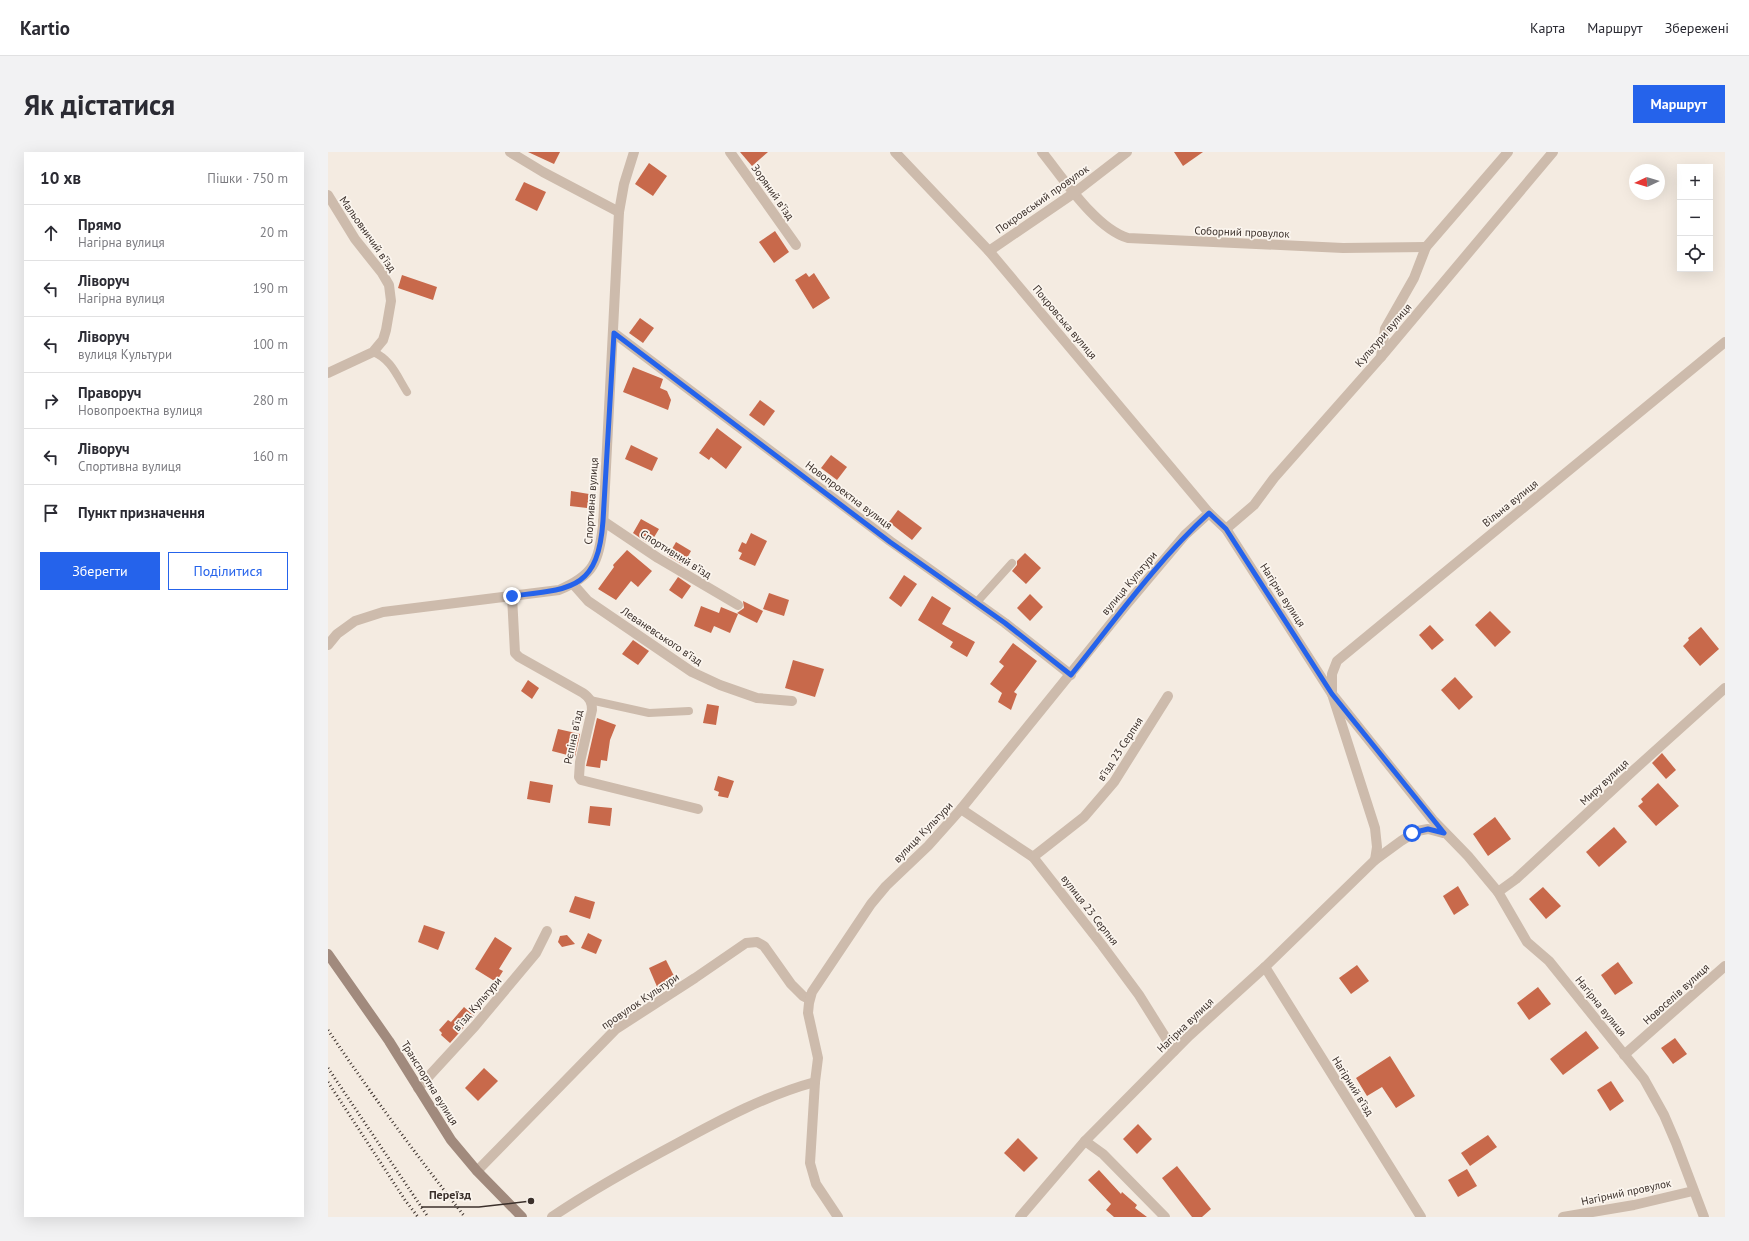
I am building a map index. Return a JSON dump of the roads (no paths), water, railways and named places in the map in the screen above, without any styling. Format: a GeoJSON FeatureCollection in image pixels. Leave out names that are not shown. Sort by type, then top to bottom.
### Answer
{"type":"FeatureCollection","features":[{"type":"Feature","properties":{"kind":"street"},"geometry":{"type":"LineString","coordinates":[[510,152],[543,172],[619,212]]}},
{"type":"Feature","properties":{"kind":"street","name":"Спортивна вулиця"},"geometry":{"type":"LineString","coordinates":[[328,645],[337,634],[355,621],[383,612],[559,590],[583,578],[593,566],[600,550],[603,521],[614,333],[619,212],[624,184],[634,152]]}},
{"type":"Feature","properties":{"kind":"street","name":"Зоряний в’їзд"},"geometry":{"type":"LineString","coordinates":[[730,152],[796,245]]}},
{"type":"Feature","properties":{"kind":"street","name":"Покровська вулиця"},"geometry":{"type":"LineString","coordinates":[[895,152],[989,250],[1209,513]]}},
{"type":"Feature","properties":{"kind":"street","name":"Соборний провулок"},"geometry":{"type":"LineString","coordinates":[[1042,152],[1074,193],[1105,226],[1119,234],[1134,238],[1343,248],[1426,248]]}},
{"type":"Feature","properties":{"kind":"street","name":"Покровський провулок"},"geometry":{"type":"LineString","coordinates":[[989,250],[1074,193],[1127,152]]}},
{"type":"Feature","properties":{"kind":"street"},"geometry":{"type":"LineString","coordinates":[[1381,357],[1385,329],[1414,278],[1426,248],[1508,152]]}},
{"type":"Feature","properties":{"kind":"street","name":"Культури вулиця"},"geometry":{"type":"LineString","coordinates":[[1226,529],[1254,505],[1274,478],[1381,357],[1554,152]]}},
{"type":"Feature","properties":{"kind":"street","name":"Мальовничий в’їзд"},"geometry":{"type":"LineString","coordinates":[[328,195],[355,239],[382,273],[389,285],[391,301],[384,340],[373,352],[328,373]]}},
{"type":"Feature","properties":{"kind":"street","name":"Новопроектна вулиця"},"geometry":{"type":"LineString","coordinates":[[614,333],[890,542],[976,603],[1071,675]]}},
{"type":"Feature","properties":{"kind":"street","name":"Вільна вулиця"},"geometry":{"type":"LineString","coordinates":[[1332,694],[1332,674],[1337,661],[1725,342]]}},
{"type":"Feature","properties":{"kind":"street","name":"Нагірна вулиця"},"geometry":{"type":"LineString","coordinates":[[1209,513],[1226,529],[1332,694],[1444,833],[1468,856],[1498,892],[1528,942],[1549,961],[1644,1079],[1664,1115],[1704,1217]]}},
{"type":"Feature","properties":{"kind":"street","name":"вулиця Культури"},"geometry":{"type":"LineString","coordinates":[[838,1217],[816,1184],[810,1163],[818,1058],[808,1013],[809,999],[814,988],[871,904],[886,886],[928,846],[961,809],[1071,675],[1126,605],[1185,535],[1209,513]]}},
{"type":"Feature","properties":{"kind":"street","name":"Спортивний в’їзд"},"geometry":{"type":"LineString","coordinates":[[603,521],[664,562],[738,605]]}},
{"type":"Feature","properties":{"kind":"street","name":"Леваневського в’їзд"},"geometry":{"type":"LineString","coordinates":[[573,584],[588,601],[692,672],[720,685],[757,698],[792,701]]}},
{"type":"Feature","properties":{"kind":"street","name":"Рєпіна в’їзд"},"geometry":{"type":"LineString","coordinates":[[512,596],[515,653],[519,657],[583,693],[590,700],[592,710],[578,772],[581,780],[698,809]]}},
{"type":"Feature","properties":{"kind":"street","name":"Миру вулиця"},"geometry":{"type":"LineString","coordinates":[[1498,892],[1516,879],[1635,768],[1725,688]]}},
{"type":"Feature","properties":{"kind":"street","name":"Нагірна вулиця"},"geometry":{"type":"LineString","coordinates":[[1332,694],[1375,828],[1377,847],[1376,860]]}},
{"type":"Feature","properties":{"kind":"street","name":"в’їзд 23 Серпня"},"geometry":{"type":"LineString","coordinates":[[1033,857],[1084,817],[1114,782],[1168,696]]}},
{"type":"Feature","properties":{"kind":"street","name":"вулиця 23 Серпня"},"geometry":{"type":"LineString","coordinates":[[961,809],[1033,857],[1102,945],[1139,996],[1174,1051]]}},
{"type":"Feature","properties":{"kind":"street","name":"Нагірна вулиця"},"geometry":{"type":"LineString","coordinates":[[1020,1217],[1086,1141],[1174,1051],[1265,967],[1376,860],[1417,831],[1428,829],[1444,833]]}},
{"type":"Feature","properties":{"kind":"street","name":"в’їзд Культури"},"geometry":{"type":"LineString","coordinates":[[418,1088],[475,1026],[536,954],[547,931]]}},
{"type":"Feature","properties":{"kind":"street","name":"провулок Культури"},"geometry":{"type":"LineString","coordinates":[[477,1171],[616,1029],[746,943],[757,942],[764,946],[791,984],[802,996],[809,999]]}},
{"type":"Feature","properties":{"kind":"street","name":"Транспортна вулиця"},"geometry":{"type":"LineString","coordinates":[[328,954],[389,1041],[451,1140],[477,1171],[522,1217]]}},
{"type":"Feature","properties":{"kind":"street","name":"Новоселів вулиця"},"geometry":{"type":"LineString","coordinates":[[1624,1055],[1725,966]]}},
{"type":"Feature","properties":{"kind":"street","name":"Нагірний в’їзд"},"geometry":{"type":"LineString","coordinates":[[1265,967],[1421,1217]]}},
{"type":"Feature","properties":{"kind":"street"},"geometry":{"type":"LineString","coordinates":[[552,1217],[593,1190],[698,1132],[740,1111],[784,1092],[815,1082]]}},
{"type":"Feature","properties":{"kind":"street"},"geometry":{"type":"LineString","coordinates":[[1086,1141],[1103,1154],[1165,1217]]}},
{"type":"Feature","properties":{"kind":"street","name":"Нагірний провулок"},"geometry":{"type":"LineString","coordinates":[[1563,1217],[1634,1205],[1693,1191]]}},
{"type":"Feature","properties":{"kind":"lane"},"geometry":{"type":"LineString","coordinates":[[373,352],[389,362],[407,392]]}},
{"type":"Feature","properties":{"kind":"lane"},"geometry":{"type":"LineString","coordinates":[[976,603],[1012,563]]}},
{"type":"Feature","properties":{"kind":"lane"},"geometry":{"type":"LineString","coordinates":[[590,700],[649,713],[689,711]]}},
{"type":"Feature","properties":{"kind":"railway"},"geometry":{"type":"LineString","coordinates":[[328,1030],[395,1125],[465,1217]]}},
{"type":"Feature","properties":{"kind":"railway"},"geometry":{"type":"LineString","coordinates":[[328,1068],[428,1217]]}},
{"type":"Feature","properties":{"kind":"railway"},"geometry":{"type":"LineString","coordinates":[[328,1082],[405,1200],[418,1217]]}},
{"type":"Feature","properties":{"kind":"place","name":"Переїзд"},"geometry":{"type":"Point","coordinates":[531,1201]}}]}
